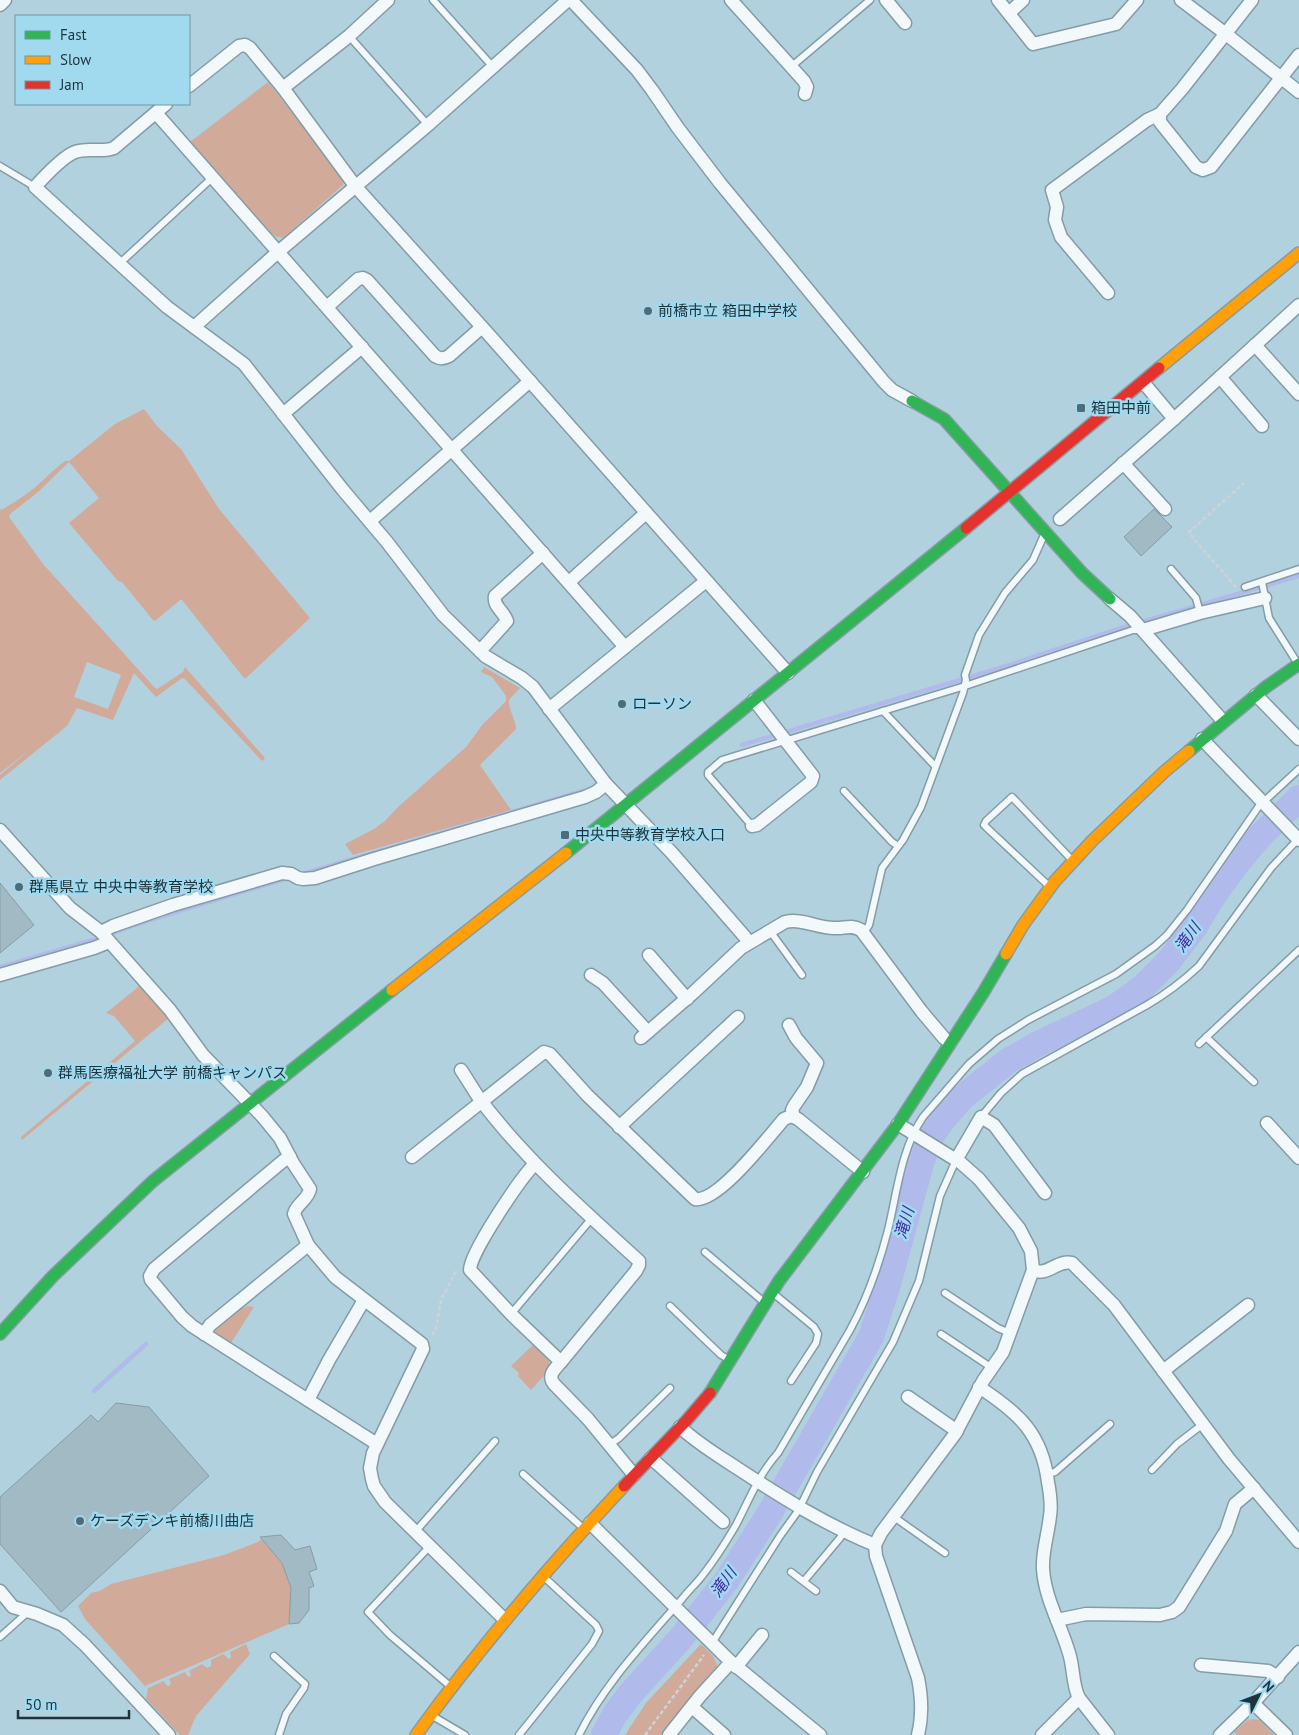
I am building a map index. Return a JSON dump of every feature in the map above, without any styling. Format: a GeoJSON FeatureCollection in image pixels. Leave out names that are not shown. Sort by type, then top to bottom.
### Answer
{"type":"FeatureCollection","features":[{"type":"Feature","properties":{"kind":"street"},"geometry":{"type":"LineString","coordinates":[[0,5],[5,0]]}},
{"type":"Feature","properties":{"kind":"street"},"geometry":{"type":"LineString","coordinates":[[283,88],[349,36],[388,0]]}},
{"type":"Feature","properties":{"kind":"street"},"geometry":{"type":"LineString","coordinates":[[194,327],[570,0],[637,70],[720,183],[884,382],[892,390],[944,419],[1082,574],[1130,616],[1223,721]]}},
{"type":"Feature","properties":{"kind":"street"},"geometry":{"type":"LineString","coordinates":[[731,0],[804,81],[807,87],[805,94]]}},
{"type":"Feature","properties":{"kind":"street"},"geometry":{"type":"LineString","coordinates":[[886,0],[905,22]]}},
{"type":"Feature","properties":{"kind":"street"},"geometry":{"type":"LineString","coordinates":[[998,0],[1033,44],[1116,24],[1137,0]]}},
{"type":"Feature","properties":{"kind":"street"},"geometry":{"type":"LineString","coordinates":[[1009,14],[1023,0]]}},
{"type":"Feature","properties":{"kind":"street"},"geometry":{"type":"LineString","coordinates":[[1180,0],[1299,92]]}},
{"type":"Feature","properties":{"kind":"street"},"geometry":{"type":"LineString","coordinates":[[1108,293],[1061,237],[1055,220],[1057,207],[1052,190],[1147,120],[1160,114],[1252,0]]}},
{"type":"Feature","properties":{"kind":"street"},"geometry":{"type":"LineString","coordinates":[[190,85],[239,46],[245,45],[250,48],[283,88],[356,187],[482,326],[788,673]]}},
{"type":"Feature","properties":{"kind":"street"},"geometry":{"type":"LineString","coordinates":[[1160,114],[1160,122],[1196,167],[1207,169],[1211,167],[1299,55]]}},
{"type":"Feature","properties":{"kind":"street"},"geometry":{"type":"LineString","coordinates":[[165,105],[114,148],[75,152],[61,162],[35,187],[167,306],[244,364],[343,490],[398,555],[443,615],[491,661],[528,682],[606,784],[672,853],[745,937],[748,944]]}},
{"type":"Feature","properties":{"kind":"street"},"geometry":{"type":"LineString","coordinates":[[156,113],[625,647]]}},
{"type":"Feature","properties":{"kind":"street"},"geometry":{"type":"LineString","coordinates":[[0,1334],[47,1282],[121,1209],[153,1181],[250,1102],[625,806],[1009,493],[1299,253]]}},
{"type":"Feature","properties":{"kind":"street"},"geometry":{"type":"LineString","coordinates":[[327,307],[358,279],[363,278],[367,280],[435,356],[444,359],[482,326]]}},
{"type":"Feature","properties":{"kind":"street"},"geometry":{"type":"LineString","coordinates":[[1060,520],[1299,305]]}},
{"type":"Feature","properties":{"kind":"street"},"geometry":{"type":"LineString","coordinates":[[1255,345],[1299,394]]}},
{"type":"Feature","properties":{"kind":"street"},"geometry":{"type":"LineString","coordinates":[[284,414],[362,347]]}},
{"type":"Feature","properties":{"kind":"street"},"geometry":{"type":"LineString","coordinates":[[1220,377],[1262,426]]}},
{"type":"Feature","properties":{"kind":"street"},"geometry":{"type":"LineString","coordinates":[[370,521],[530,381]]}},
{"type":"Feature","properties":{"kind":"street"},"geometry":{"type":"LineString","coordinates":[[1143,382],[1174,418]]}},
{"type":"Feature","properties":{"kind":"street"},"geometry":{"type":"LineString","coordinates":[[1123,463],[1166,509]]}},
{"type":"Feature","properties":{"kind":"street"},"geometry":{"type":"LineString","coordinates":[[569,582],[646,513]]}},
{"type":"Feature","properties":{"kind":"street"},"geometry":{"type":"LineString","coordinates":[[480,651],[506,621],[506,617],[496,604],[495,596],[543,553]]}},
{"type":"Feature","properties":{"kind":"street"},"geometry":{"type":"LineString","coordinates":[[549,709],[706,581]]}},
{"type":"Feature","properties":{"kind":"street"},"geometry":{"type":"LineString","coordinates":[[1143,630],[1199,608],[1264,589]]}},
{"type":"Feature","properties":{"kind":"street"},"geometry":{"type":"LineString","coordinates":[[416,1735],[430,1714],[505,1620],[587,1526],[680,1427],[711,1391],[772,1292],[817,1228],[863,1172],[898,1124],[1023,926],[1050,887],[1072,861],[1130,804],[1202,739],[1298,664]]}},
{"type":"Feature","properties":{"kind":"street"},"geometry":{"type":"LineString","coordinates":[[1256,695],[1299,738]]}},
{"type":"Feature","properties":{"kind":"street"},"geometry":{"type":"LineString","coordinates":[[752,826],[757,825],[813,779],[811,771],[754,700]]}},
{"type":"Feature","properties":{"kind":"street"},"geometry":{"type":"LineString","coordinates":[[1202,739],[1298,838]]}},
{"type":"Feature","properties":{"kind":"street"},"geometry":{"type":"LineString","coordinates":[[0,975],[94,948],[113,926],[173,905],[282,873],[292,874],[304,879],[315,878],[585,797],[596,792],[606,784]]}},
{"type":"Feature","properties":{"kind":"street"},"geometry":{"type":"LineString","coordinates":[[0,830],[70,908],[104,936],[170,1010],[203,1056],[250,1102],[280,1138],[310,1190],[308,1196],[294,1211],[308,1245],[335,1277],[422,1344],[423,1349],[371,1460],[370,1468],[374,1486],[385,1502],[505,1620]]}},
{"type":"Feature","properties":{"kind":"street"},"geometry":{"type":"LineString","coordinates":[[592,975],[603,983],[644,1035],[687,999],[740,948],[785,922],[793,920],[827,928],[852,926],[862,930],[922,1012],[950,1043]]}},
{"type":"Feature","properties":{"kind":"street"},"geometry":{"type":"LineString","coordinates":[[649,955],[687,999]]}},
{"type":"Feature","properties":{"kind":"street"},"geometry":{"type":"LineString","coordinates":[[619,1127],[738,1017]]}},
{"type":"Feature","properties":{"kind":"street"},"geometry":{"type":"LineString","coordinates":[[789,1025],[796,1038],[817,1063],[807,1087],[792,1110],[794,1117],[863,1172]]}},
{"type":"Feature","properties":{"kind":"street"},"geometry":{"type":"LineString","coordinates":[[412,1158],[541,1053],[547,1052],[553,1056],[582,1091],[691,1197],[698,1200],[711,1194],[743,1167],[784,1120],[790,1116],[794,1117]]}},
{"type":"Feature","properties":{"kind":"street"},"geometry":{"type":"LineString","coordinates":[[460,1070],[482,1102],[535,1164],[639,1261],[636,1272],[551,1375],[552,1381],[610,1444],[634,1475]]}},
{"type":"Feature","properties":{"kind":"street"},"geometry":{"type":"LineString","coordinates":[[954,1159],[981,1117],[994,1125],[1044,1193]]}},
{"type":"Feature","properties":{"kind":"street"},"geometry":{"type":"LineString","coordinates":[[1267,1123],[1299,1158]]}},
{"type":"Feature","properties":{"kind":"street"},"geometry":{"type":"LineString","coordinates":[[898,1124],[954,1159],[974,1174],[1016,1223],[1031,1252],[1033,1270],[1003,1352],[979,1387],[956,1431],[881,1533],[875,1545],[876,1556],[918,1678],[922,1708],[918,1735]]}},
{"type":"Feature","properties":{"kind":"street"},"geometry":{"type":"LineString","coordinates":[[290,1157],[283,1160],[151,1272],[150,1276],[153,1284],[182,1317],[204,1334],[377,1444]]}},
{"type":"Feature","properties":{"kind":"street"},"geometry":{"type":"LineString","coordinates":[[535,1164],[514,1188],[470,1265],[473,1274],[561,1362]]}},
{"type":"Feature","properties":{"kind":"street"},"geometry":{"type":"LineString","coordinates":[[204,1334],[210,1325],[308,1245]]}},
{"type":"Feature","properties":{"kind":"street"},"geometry":{"type":"LineString","coordinates":[[1033,1270],[1042,1272],[1067,1261],[1075,1265],[1110,1299],[1203,1424],[1299,1542]]}},
{"type":"Feature","properties":{"kind":"street"},"geometry":{"type":"LineString","coordinates":[[308,1400],[364,1300]]}},
{"type":"Feature","properties":{"kind":"street"},"geometry":{"type":"LineString","coordinates":[[1163,1371],[1248,1305]]}},
{"type":"Feature","properties":{"kind":"street"},"geometry":{"type":"LineString","coordinates":[[979,1387],[1010,1410],[1030,1429],[1041,1451],[1047,1474],[1050,1516],[1044,1547],[1043,1569],[1048,1596],[1070,1656],[1079,1698],[1108,1735]]}},
{"type":"Feature","properties":{"kind":"street"},"geometry":{"type":"LineString","coordinates":[[908,1397],[956,1431]]}},
{"type":"Feature","properties":{"kind":"street"},"geometry":{"type":"LineString","coordinates":[[680,1427],[705,1447],[759,1483],[844,1531],[875,1545]]}},
{"type":"Feature","properties":{"kind":"street"},"geometry":{"type":"LineString","coordinates":[[651,1458],[723,1522]]}},
{"type":"Feature","properties":{"kind":"street"},"geometry":{"type":"LineString","coordinates":[[1057,1620],[1086,1614],[1160,1615],[1172,1612],[1179,1606],[1226,1531],[1235,1504],[1254,1488]]}},
{"type":"Feature","properties":{"kind":"street"},"geometry":{"type":"LineString","coordinates":[[587,1526],[733,1664],[820,1735]]}},
{"type":"Feature","properties":{"kind":"street"},"geometry":{"type":"LineString","coordinates":[[0,1591],[13,1607],[29,1611],[63,1625],[85,1645],[169,1735]]}},
{"type":"Feature","properties":{"kind":"street"},"geometry":{"type":"LineString","coordinates":[[669,1735],[692,1707],[762,1635]]}},
{"type":"Feature","properties":{"kind":"street"},"geometry":{"type":"LineString","coordinates":[[1220,1735],[1253,1703],[1299,1652]]}},
{"type":"Feature","properties":{"kind":"street"},"geometry":{"type":"LineString","coordinates":[[1201,1665],[1268,1671],[1278,1676]]}},
{"type":"Feature","properties":{"kind":"street"},"geometry":{"type":"LineString","coordinates":[[1042,1735],[1079,1698]]}},
{"type":"Feature","properties":{"kind":"street"},"geometry":{"type":"LineString","coordinates":[[1253,1703],[1286,1735]]}},
{"type":"Feature","properties":{"kind":"street"},"geometry":{"type":"LineString","coordinates":[[692,1707],[724,1735]]}},
{"type":"Feature","properties":{"kind":"lane"},"geometry":{"type":"LineString","coordinates":[[433,0],[493,67]]}},
{"type":"Feature","properties":{"kind":"lane"},"geometry":{"type":"LineString","coordinates":[[792,66],[870,0]]}},
{"type":"Feature","properties":{"kind":"lane"},"geometry":{"type":"LineString","coordinates":[[349,36],[428,125]]}},
{"type":"Feature","properties":{"kind":"lane"},"geometry":{"type":"LineString","coordinates":[[0,166],[35,187]]}},
{"type":"Feature","properties":{"kind":"lane"},"geometry":{"type":"LineString","coordinates":[[119,264],[212,178]]}},
{"type":"Feature","properties":{"kind":"lane"},"geometry":{"type":"LineString","coordinates":[[864,933],[869,925],[882,868],[898,846],[921,807],[947,738],[978,635],[1005,592],[1033,560],[1045,532]]}},
{"type":"Feature","properties":{"kind":"lane"},"geometry":{"type":"LineString","coordinates":[[1170,569],[1196,598],[1199,608]]}},
{"type":"Feature","properties":{"kind":"lane"},"geometry":{"type":"LineString","coordinates":[[1245,587],[1264,589],[1299,569]]}},
{"type":"Feature","properties":{"kind":"lane"},"geometry":{"type":"LineString","coordinates":[[1264,589],[1269,618],[1298,664]]}},
{"type":"Feature","properties":{"kind":"lane"},"geometry":{"type":"LineString","coordinates":[[752,826],[708,775],[708,772],[728,757],[882,711],[965,681],[1133,630],[1143,630]]}},
{"type":"Feature","properties":{"kind":"lane"},"geometry":{"type":"LineString","coordinates":[[882,711],[935,766]]}},
{"type":"Feature","properties":{"kind":"lane"},"geometry":{"type":"LineString","coordinates":[[579,1735],[609,1686],[676,1609],[719,1552],[768,1464],[778,1453],[857,1317],[880,1261],[908,1148],[916,1135],[923,1117],[982,1051],[998,1039],[1028,1020],[1116,974],[1167,935],[1187,910],[1259,806],[1264,804],[1299,769]]}},
{"type":"Feature","properties":{"kind":"lane"},"geometry":{"type":"LineString","coordinates":[[844,791],[898,846]]}},
{"type":"Feature","properties":{"kind":"lane"},"geometry":{"type":"LineString","coordinates":[[1050,887],[984,825],[986,821],[1012,797],[1072,861]]}},
{"type":"Feature","properties":{"kind":"lane"},"geometry":{"type":"LineString","coordinates":[[981,1117],[1001,1093],[1022,1074],[1160,998],[1187,977],[1199,966],[1271,868],[1298,838]]}},
{"type":"Feature","properties":{"kind":"lane"},"geometry":{"type":"LineString","coordinates":[[770,931],[802,975]]}},
{"type":"Feature","properties":{"kind":"lane"},"geometry":{"type":"LineString","coordinates":[[1199,1044],[1299,950]]}},
{"type":"Feature","properties":{"kind":"lane"},"geometry":{"type":"LineString","coordinates":[[1206,1037],[1254,1082]]}},
{"type":"Feature","properties":{"kind":"lane"},"geometry":{"type":"LineString","coordinates":[[709,1641],[780,1536],[893,1342],[919,1281],[940,1196],[954,1159]]}},
{"type":"Feature","properties":{"kind":"lane"},"geometry":{"type":"LineString","coordinates":[[511,1314],[592,1218]]}},
{"type":"Feature","properties":{"kind":"lane"},"geometry":{"type":"LineString","coordinates":[[705,1252],[766,1304]]}},
{"type":"Feature","properties":{"kind":"lane"},"geometry":{"type":"LineString","coordinates":[[772,1292],[814,1327],[818,1334],[816,1343],[791,1381]]}},
{"type":"Feature","properties":{"kind":"lane"},"geometry":{"type":"LineString","coordinates":[[945,1293],[998,1328],[1010,1333]]}},
{"type":"Feature","properties":{"kind":"lane"},"geometry":{"type":"LineString","coordinates":[[670,1306],[721,1355],[731,1360]]}},
{"type":"Feature","properties":{"kind":"lane"},"geometry":{"type":"LineString","coordinates":[[941,1334],[992,1368]]}},
{"type":"Feature","properties":{"kind":"lane"},"geometry":{"type":"LineString","coordinates":[[610,1444],[619,1438],[670,1388]]}},
{"type":"Feature","properties":{"kind":"lane"},"geometry":{"type":"LineString","coordinates":[[1047,1474],[1055,1472],[1110,1424]]}},
{"type":"Feature","properties":{"kind":"lane"},"geometry":{"type":"LineString","coordinates":[[1152,1470],[1177,1444],[1203,1424]]}},
{"type":"Feature","properties":{"kind":"lane"},"geometry":{"type":"LineString","coordinates":[[415,1532],[495,1441]]}},
{"type":"Feature","properties":{"kind":"lane"},"geometry":{"type":"LineString","coordinates":[[523,1474],[587,1526]]}},
{"type":"Feature","properties":{"kind":"lane"},"geometry":{"type":"LineString","coordinates":[[894,1517],[945,1553]]}},
{"type":"Feature","properties":{"kind":"lane"},"geometry":{"type":"LineString","coordinates":[[804,1580],[844,1531]]}},
{"type":"Feature","properties":{"kind":"lane"},"geometry":{"type":"LineString","coordinates":[[430,1546],[368,1612],[390,1635],[451,1687]]}},
{"type":"Feature","properties":{"kind":"lane"},"geometry":{"type":"LineString","coordinates":[[791,1572],[816,1591]]}},
{"type":"Feature","properties":{"kind":"lane"},"geometry":{"type":"LineString","coordinates":[[519,1735],[592,1644],[599,1631],[596,1625],[543,1576]]}},
{"type":"Feature","properties":{"kind":"lane"},"geometry":{"type":"LineString","coordinates":[[0,1637],[29,1611]]}},
{"type":"Feature","properties":{"kind":"lane"},"geometry":{"type":"LineString","coordinates":[[274,1656],[305,1684],[286,1714],[279,1735]]}},
{"type":"Feature","properties":{"kind":"lane"},"geometry":{"type":"LineString","coordinates":[[430,1714],[465,1735]]}},
{"type":"Feature","properties":{"kind":"path"},"geometry":{"type":"LineString","coordinates":[[1244,483],[1190,532],[1194,540],[1235,586],[1245,587]]}},
{"type":"Feature","properties":{"kind":"path"},"geometry":{"type":"LineString","coordinates":[[645,1735],[709,1641]]}},
{"type":"Feature","properties":{"kind":"shaded area"},"geometry":{"type":"Polygon","coordinates":[[[268,82],[344,178],[343,185],[283,238],[274,236],[190,142],[268,82]]]}},
{"type":"Feature","properties":{"kind":"shaded area"},"geometry":{"type":"Polygon","coordinates":[[[144,409],[157,426],[181,449],[219,509],[310,618],[246,678],[244,678],[182,600],[155,621],[152,619],[122,582],[118,581],[69,523],[99,498],[69,462],[38,492],[10,514],[9,517],[43,564],[155,688],[157,689],[183,672],[185,667],[265,758],[262,761],[184,678],[156,697],[134,673],[113,720],[77,708],[67,726],[0,780],[0,775],[31,749],[0,773],[0,509],[2,510],[30,491],[65,461],[69,461],[115,424],[144,409]],[[87,662],[74,697],[108,709],[121,675],[87,662]]]}},
{"type":"Feature","properties":{"kind":"shaded area"},"geometry":{"type":"Polygon","coordinates":[[[484,667],[520,688],[509,700],[516,729],[480,765],[511,810],[353,855],[345,844],[385,821],[398,807],[466,747],[483,724],[506,701],[506,696],[492,677],[481,672],[484,667]]]}},
{"type":"Feature","properties":{"kind":"shaded area"},"geometry":{"type":"Polygon","coordinates":[[[139,983],[169,1018],[22,1140],[21,1137],[135,1041],[114,1016],[106,1013],[137,988],[139,983]]]}},
{"type":"Feature","properties":{"kind":"shaded area"},"geometry":{"type":"Polygon","coordinates":[[[248,1306],[254,1307],[229,1346],[216,1337],[215,1330],[241,1309],[248,1306]]]}},
{"type":"Feature","properties":{"kind":"shaded area"},"geometry":{"type":"Polygon","coordinates":[[[533,1345],[549,1361],[549,1370],[531,1390],[518,1376],[519,1373],[511,1366],[533,1345]]]}},
{"type":"Feature","properties":{"kind":"shaded area"},"geometry":{"type":"Polygon","coordinates":[[[261,1539],[282,1563],[291,1588],[289,1624],[145,1686],[85,1619],[78,1606],[91,1593],[100,1591],[111,1584],[224,1555],[258,1542],[261,1539]]]}},
{"type":"Feature","properties":{"kind":"shaded area"},"geometry":{"type":"Polygon","coordinates":[[[246,1644],[250,1654],[196,1716],[188,1735],[180,1735],[146,1699],[148,1688],[164,1681],[169,1686],[171,1683],[169,1679],[185,1672],[188,1677],[191,1675],[189,1671],[202,1664],[207,1668],[211,1666],[211,1660],[223,1654],[229,1659],[231,1657],[230,1652],[246,1644]]]}},
{"type":"Feature","properties":{"kind":"shaded area"},"geometry":{"type":"Polygon","coordinates":[[[701,1644],[713,1656],[718,1667],[661,1735],[625,1735],[646,1703],[701,1644]]]}},
{"type":"Feature","properties":{"kind":"shaded area"},"geometry":{"type":"Polygon","coordinates":[[[1249,1719],[1260,1720],[1274,1735],[1237,1735],[1234,1732],[1249,1719]]]}},
{"type":"Feature","properties":{"kind":"building"},"geometry":{"type":"Polygon","coordinates":[[[1154,509],[1172,527],[1141,556],[1124,537],[1154,509]]]}},
{"type":"Feature","properties":{"kind":"building"},"geometry":{"type":"Polygon","coordinates":[[[0,883],[34,925],[0,953],[0,883]]]}},
{"type":"Feature","properties":{"kind":"building","name":"ケーズデンキ前橋川曲店"},"geometry":{"type":"Polygon","coordinates":[[[116,1403],[149,1407],[209,1476],[61,1612],[0,1544],[0,1497],[91,1415],[98,1422],[116,1403]]]}},
{"type":"Feature","properties":{"kind":"building"},"geometry":{"type":"Polygon","coordinates":[[[281,1535],[295,1550],[310,1546],[317,1569],[309,1572],[314,1586],[309,1588],[309,1610],[299,1623],[289,1624],[291,1588],[282,1563],[260,1537],[281,1535]]]}},
{"type":"Feature","properties":{"kind":"waterway"},"geometry":{"type":"LineString","coordinates":[[742,745],[1000,668],[1121,628],[1299,576]]}},
{"type":"Feature","properties":{"kind":"waterway"},"geometry":{"type":"LineString","coordinates":[[302,874],[583,791]]}},
{"type":"Feature","properties":{"kind":"waterway","name":"滝川"},"geometry":{"type":"LineString","coordinates":[[604,1735],[615,1714],[631,1693],[681,1638],[727,1580],[768,1516],[871,1337],[887,1288],[922,1160],[932,1135],[946,1116],[963,1097],[1008,1061],[1036,1045],[1114,1008],[1143,987],[1169,961],[1194,928],[1210,901],[1235,866],[1260,836],[1299,798]]}},
{"type":"Feature","properties":{"kind":"waterway"},"geometry":{"type":"LineString","coordinates":[[0,967],[93,940],[150,920],[288,878]]}},
{"type":"Feature","properties":{"kind":"waterway"},"geometry":{"type":"LineString","coordinates":[[94,1391],[146,1344]]}},
{"type":"Feature","properties":{"kind":"traffic: fast"},"geometry":{"type":"LineString","coordinates":[[912,401],[944,419],[1082,573],[1110,599]]}},
{"type":"Feature","properties":{"kind":"traffic: fast"},"geometry":{"type":"LineString","coordinates":[[566,853],[966,528]]}},
{"type":"Feature","properties":{"kind":"traffic: fast"},"geometry":{"type":"LineString","coordinates":[[1189,751],[1266,687],[1299,664]]}},
{"type":"Feature","properties":{"kind":"traffic: fast"},"geometry":{"type":"LineString","coordinates":[[710,1393],[779,1281],[898,1124],[1006,954]]}},
{"type":"Feature","properties":{"kind":"traffic: fast"},"geometry":{"type":"LineString","coordinates":[[0,1334],[53,1276],[153,1181],[392,990]]}},
{"type":"Feature","properties":{"kind":"traffic: slow"},"geometry":{"type":"LineString","coordinates":[[1159,368],[1299,253]]}},
{"type":"Feature","properties":{"kind":"traffic: slow"},"geometry":{"type":"LineString","coordinates":[[1006,954],[1023,925],[1055,881],[1092,841],[1164,772],[1189,751]]}},
{"type":"Feature","properties":{"kind":"traffic: slow"},"geometry":{"type":"LineString","coordinates":[[392,990],[566,853]]}},
{"type":"Feature","properties":{"kind":"traffic: slow"},"geometry":{"type":"LineString","coordinates":[[416,1735],[516,1607],[624,1486]]}},
{"type":"Feature","properties":{"kind":"traffic: jam"},"geometry":{"type":"LineString","coordinates":[[966,528],[1159,368]]}},
{"type":"Feature","properties":{"kind":"traffic: jam"},"geometry":{"type":"LineString","coordinates":[[624,1486],[710,1393]]}},
{"type":"Feature","properties":{"kind":"place","name":"前橋市立 箱田中学校"},"geometry":{"type":"Point","coordinates":[648,311]}},
{"type":"Feature","properties":{"kind":"place","name":"箱田中前"},"geometry":{"type":"Point","coordinates":[1081,408]}},
{"type":"Feature","properties":{"kind":"place","name":"ローソン"},"geometry":{"type":"Point","coordinates":[622,704]}},
{"type":"Feature","properties":{"kind":"place","name":"中央中等教育学校入口"},"geometry":{"type":"Point","coordinates":[565,835]}},
{"type":"Feature","properties":{"kind":"place","name":"群馬県立 中央中等教育学校"},"geometry":{"type":"Point","coordinates":[19,887]}},
{"type":"Feature","properties":{"kind":"place","name":"群馬医療福祉大学 前橋キャンパス"},"geometry":{"type":"Point","coordinates":[48,1073]}},
{"type":"Feature","properties":{"kind":"place","name":"ケーズデンキ前橋川曲店"},"geometry":{"type":"Point","coordinates":[80,1521]}}]}
